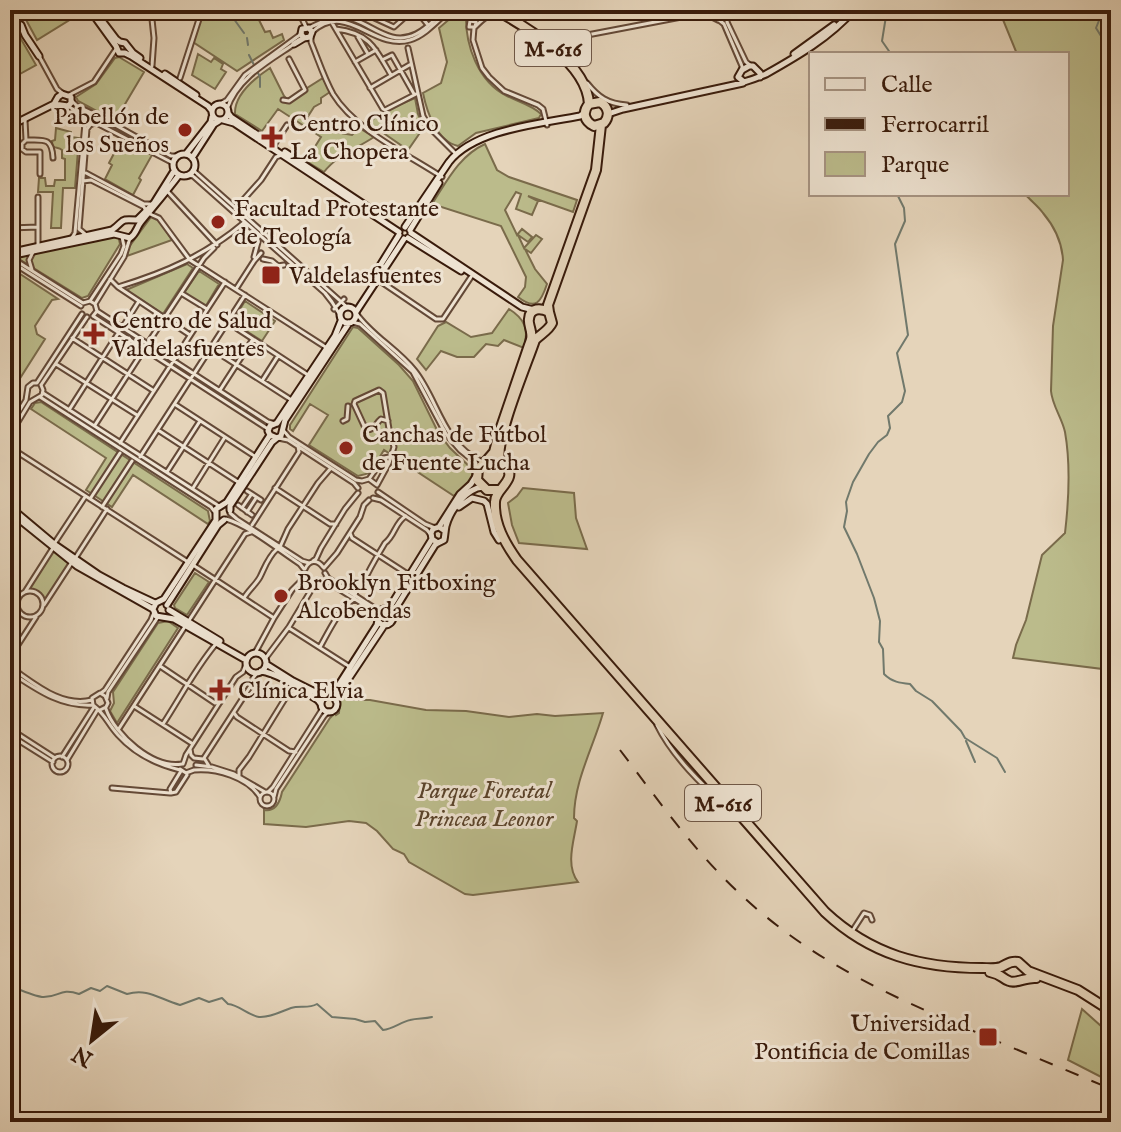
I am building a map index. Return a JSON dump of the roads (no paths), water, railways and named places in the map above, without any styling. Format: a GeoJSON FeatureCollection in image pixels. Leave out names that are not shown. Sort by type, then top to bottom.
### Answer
{"type":"FeatureCollection","features":[{"type":"Feature","properties":{"kind":"highway"},"geometry":{"type":"LineString","coordinates":[[471,10],[478,10]]}},
{"type":"Feature","properties":{"kind":"highway","name":"M-616"},"geometry":{"type":"LineString","coordinates":[[496,10],[560,49],[576,66],[586,82],[589,109]]}},
{"type":"Feature","properties":{"kind":"highway","name":"M-616"},"geometry":{"type":"LineString","coordinates":[[505,10],[566,60],[587,94],[589,109],[597,125],[596,170],[548,305],[552,323],[535,340],[501,437],[498,456],[508,468],[509,478],[495,498],[504,541],[517,560],[825,912],[853,934],[912,962],[960,968],[997,968],[1004,971],[1010,982],[1031,977],[1064,987],[1111,1014]]}},
{"type":"Feature","properties":{"kind":"highway"},"geometry":{"type":"LineString","coordinates":[[589,109],[603,104],[608,111]]}},
{"type":"Feature","properties":{"kind":"highway","name":"M-616"},"geometry":{"type":"LineString","coordinates":[[597,125],[606,121],[608,111]]}},
{"type":"Feature","properties":{"kind":"highway"},"geometry":{"type":"LineString","coordinates":[[481,466],[494,452],[529,345],[530,324],[537,309],[546,301],[592,169],[597,125]]}},
{"type":"Feature","properties":{"kind":"highway"},"geometry":{"type":"LineString","coordinates":[[537,309],[549,312]]}},
{"type":"Feature","properties":{"kind":"highway"},"geometry":{"type":"LineString","coordinates":[[530,324],[542,332]]}},
{"type":"Feature","properties":{"kind":"highway"},"geometry":{"type":"LineString","coordinates":[[481,466],[494,458],[500,460]]}},
{"type":"Feature","properties":{"kind":"highway","name":"M-616"},"geometry":{"type":"LineString","coordinates":[[481,466],[479,484],[490,496],[499,540],[518,568],[818,910],[850,938],[911,965],[942,971],[994,973],[1004,971],[1009,962],[1015,961],[1023,969],[1078,990],[1111,1014]]}},
{"type":"Feature","properties":{"kind":"highway"},"geometry":{"type":"LineString","coordinates":[[485,488],[499,490]]}},
{"type":"Feature","properties":{"kind":"highway"},"geometry":{"type":"LineString","coordinates":[[1021,979],[1023,969]]}},
{"type":"Feature","properties":{"kind":"main road"},"geometry":{"type":"LineString","coordinates":[[92,10],[121,49],[208,106],[227,111],[277,152],[519,308],[530,324]]}},
{"type":"Feature","properties":{"kind":"main road"},"geometry":{"type":"LineString","coordinates":[[608,111],[741,80],[807,51],[852,10]]}},
{"type":"Feature","properties":{"kind":"main road"},"geometry":{"type":"LineString","coordinates":[[21,25],[39,56]]}},
{"type":"Feature","properties":{"kind":"main road"},"geometry":{"type":"LineString","coordinates":[[294,44],[306,33]]}},
{"type":"Feature","properties":{"kind":"main road"},"geometry":{"type":"LineString","coordinates":[[121,49],[179,81],[215,109],[221,120]]}},
{"type":"Feature","properties":{"kind":"main road"},"geometry":{"type":"LineString","coordinates":[[741,80],[745,67],[757,71]]}},
{"type":"Feature","properties":{"kind":"main road"},"geometry":{"type":"LineString","coordinates":[[608,111],[741,80]]}},
{"type":"Feature","properties":{"kind":"main road"},"geometry":{"type":"LineString","coordinates":[[10,126],[64,98]]}},
{"type":"Feature","properties":{"kind":"main road"},"geometry":{"type":"LineString","coordinates":[[189,156],[211,122],[215,109]]}},
{"type":"Feature","properties":{"kind":"main road"},"geometry":{"type":"LineString","coordinates":[[353,310],[457,155],[488,138],[547,124],[589,109]]}},
{"type":"Feature","properties":{"kind":"main road"},"geometry":{"type":"LineString","coordinates":[[189,156],[227,111]]}},
{"type":"Feature","properties":{"kind":"main road"},"geometry":{"type":"LineString","coordinates":[[221,120],[229,120],[528,310],[537,309]]}},
{"type":"Feature","properties":{"kind":"main road"},"geometry":{"type":"LineString","coordinates":[[180,174],[173,163],[177,156],[189,156]]}},
{"type":"Feature","properties":{"kind":"main road"},"geometry":{"type":"LineString","coordinates":[[13,258],[71,239],[112,230],[123,220],[137,220],[148,213],[180,174],[193,170],[189,156]]}},
{"type":"Feature","properties":{"kind":"main road"},"geometry":{"type":"LineString","coordinates":[[36,249],[114,234],[130,238],[180,174]]}},
{"type":"Feature","properties":{"kind":"main road"},"geometry":{"type":"LineString","coordinates":[[132,220],[137,230]]}},
{"type":"Feature","properties":{"kind":"main road"},"geometry":{"type":"LineString","coordinates":[[118,226],[122,236]]}},
{"type":"Feature","properties":{"kind":"main road"},"geometry":{"type":"LineString","coordinates":[[190,564],[216,520],[216,509],[256,457],[283,430],[285,420],[356,323],[353,310],[405,233]]}},
{"type":"Feature","properties":{"kind":"main road"},"geometry":{"type":"LineString","coordinates":[[160,609],[230,512],[230,506],[273,438],[275,423],[293,401],[340,327],[343,310],[353,310]]}},
{"type":"Feature","properties":{"kind":"main road"},"geometry":{"type":"LineString","coordinates":[[340,318],[356,323]]}},
{"type":"Feature","properties":{"kind":"main road"},"geometry":{"type":"LineString","coordinates":[[275,423],[283,430]]}},
{"type":"Feature","properties":{"kind":"main road"},"geometry":{"type":"LineString","coordinates":[[440,529],[481,466]]}},
{"type":"Feature","properties":{"kind":"main road"},"geometry":{"type":"LineString","coordinates":[[324,708],[327,697],[333,694],[376,627],[378,618],[387,611],[435,545],[432,531],[447,524],[468,491],[476,487],[485,488]]}},
{"type":"Feature","properties":{"kind":"main road"},"geometry":{"type":"LineString","coordinates":[[454,511],[472,498],[484,501],[499,540]]}},
{"type":"Feature","properties":{"kind":"main road"},"geometry":{"type":"LineString","coordinates":[[221,505],[230,512]]}},
{"type":"Feature","properties":{"kind":"main road"},"geometry":{"type":"LineString","coordinates":[[14,515],[73,561],[174,619],[243,653],[249,658],[250,671],[267,671],[316,698],[324,708]]}},
{"type":"Feature","properties":{"kind":"main road"},"geometry":{"type":"LineString","coordinates":[[14,515],[54,546]]}},
{"type":"Feature","properties":{"kind":"main road"},"geometry":{"type":"LineString","coordinates":[[216,515],[225,520]]}},
{"type":"Feature","properties":{"kind":"main road"},"geometry":{"type":"LineString","coordinates":[[434,539],[444,540],[446,535],[440,529]]}},
{"type":"Feature","properties":{"kind":"main road"},"geometry":{"type":"LineString","coordinates":[[387,611],[434,539]]}},
{"type":"Feature","properties":{"kind":"main road"},"geometry":{"type":"LineString","coordinates":[[324,708],[335,708],[337,696],[385,624],[392,620],[387,611]]}},
{"type":"Feature","properties":{"kind":"main road"},"geometry":{"type":"LineString","coordinates":[[378,618],[385,624]]}},
{"type":"Feature","properties":{"kind":"main road"},"geometry":{"type":"LineString","coordinates":[[187,624],[249,658]]}},
{"type":"Feature","properties":{"kind":"main road"},"geometry":{"type":"LineString","coordinates":[[249,658],[259,653],[271,669],[336,701]]}},
{"type":"Feature","properties":{"kind":"main road"},"geometry":{"type":"LineString","coordinates":[[260,672],[266,662]]}},
{"type":"Feature","properties":{"kind":"street"},"geometry":{"type":"LineString","coordinates":[[13,10],[21,25]]}},
{"type":"Feature","properties":{"kind":"street"},"geometry":{"type":"LineString","coordinates":[[153,23],[158,14],[167,10]]}},
{"type":"Feature","properties":{"kind":"street"},"geometry":{"type":"LineString","coordinates":[[179,81],[202,10]]}},
{"type":"Feature","properties":{"kind":"street"},"geometry":{"type":"LineString","coordinates":[[298,10],[332,93],[354,118],[441,176]]}},
{"type":"Feature","properties":{"kind":"street"},"geometry":{"type":"LineString","coordinates":[[328,10],[384,110],[416,94]]}},
{"type":"Feature","properties":{"kind":"street"},"geometry":{"type":"LineString","coordinates":[[354,20],[357,10],[394,27],[414,10],[428,25]]}},
{"type":"Feature","properties":{"kind":"street"},"geometry":{"type":"LineString","coordinates":[[331,20],[352,22],[379,37],[402,42],[422,34],[447,10]]}},
{"type":"Feature","properties":{"kind":"street"},"geometry":{"type":"LineString","coordinates":[[215,109],[264,62],[331,20],[343,17],[354,20],[395,38],[413,35],[447,10]]}},
{"type":"Feature","properties":{"kind":"street"},"geometry":{"type":"LineString","coordinates":[[730,10],[727,22],[746,62],[757,71]]}},
{"type":"Feature","properties":{"kind":"street"},"geometry":{"type":"LineString","coordinates":[[151,11],[158,14]]}},
{"type":"Feature","properties":{"kind":"street"},"geometry":{"type":"LineString","coordinates":[[149,62],[154,38],[151,11]]}},
{"type":"Feature","properties":{"kind":"street"},"geometry":{"type":"LineString","coordinates":[[547,124],[543,109],[504,91],[482,68],[473,40],[475,27],[488,16],[493,14],[504,18],[542,38],[561,43],[706,11],[724,24],[742,70]]}},
{"type":"Feature","properties":{"kind":"street"},"geometry":{"type":"LineString","coordinates":[[719,20],[728,15]]}},
{"type":"Feature","properties":{"kind":"street"},"geometry":{"type":"LineString","coordinates":[[336,29],[349,31],[376,48],[391,75]]}},
{"type":"Feature","properties":{"kind":"street"},"geometry":{"type":"LineString","coordinates":[[357,35],[368,54]]}},
{"type":"Feature","properties":{"kind":"street"},"geometry":{"type":"LineString","coordinates":[[355,62],[376,48],[379,37]]}},
{"type":"Feature","properties":{"kind":"street"},"geometry":{"type":"LineString","coordinates":[[574,38],[568,51],[576,66]]}},
{"type":"Feature","properties":{"kind":"street"},"geometry":{"type":"LineString","coordinates":[[408,48],[412,39]]}},
{"type":"Feature","properties":{"kind":"street"},"geometry":{"type":"LineString","coordinates":[[402,42],[408,48],[423,116],[430,128],[457,155]]}},
{"type":"Feature","properties":{"kind":"street"},"geometry":{"type":"LineString","coordinates":[[264,62],[294,44]]}},
{"type":"Feature","properties":{"kind":"street"},"geometry":{"type":"LineString","coordinates":[[64,98],[94,82],[121,49]]}},
{"type":"Feature","properties":{"kind":"street"},"geometry":{"type":"LineString","coordinates":[[382,60],[392,55],[416,94]]}},
{"type":"Feature","properties":{"kind":"street"},"geometry":{"type":"LineString","coordinates":[[39,56],[64,98],[83,116],[173,163]]}},
{"type":"Feature","properties":{"kind":"street"},"geometry":{"type":"LineString","coordinates":[[283,100],[289,101],[305,90],[289,59]]}},
{"type":"Feature","properties":{"kind":"street"},"geometry":{"type":"LineString","coordinates":[[370,88],[411,64]]}},
{"type":"Feature","properties":{"kind":"street"},"geometry":{"type":"LineString","coordinates":[[227,111],[229,102],[250,73]]}},
{"type":"Feature","properties":{"kind":"street"},"geometry":{"type":"LineString","coordinates":[[586,82],[605,101],[627,105]]}},
{"type":"Feature","properties":{"kind":"street"},"geometry":{"type":"LineString","coordinates":[[64,98],[171,156],[177,156]]}},
{"type":"Feature","properties":{"kind":"street"},"geometry":{"type":"LineString","coordinates":[[82,172],[83,116]]}},
{"type":"Feature","properties":{"kind":"street"},"geometry":{"type":"LineString","coordinates":[[25,120],[26,140],[22,149],[40,152],[40,174]]}},
{"type":"Feature","properties":{"kind":"street"},"geometry":{"type":"LineString","coordinates":[[71,239],[75,233],[87,129],[96,122]]}},
{"type":"Feature","properties":{"kind":"street"},"geometry":{"type":"LineString","coordinates":[[235,209],[261,180],[277,152],[287,125]]}},
{"type":"Feature","properties":{"kind":"street"},"geometry":{"type":"LineString","coordinates":[[26,140],[49,143],[53,158]]}},
{"type":"Feature","properties":{"kind":"street"},"geometry":{"type":"LineString","coordinates":[[193,170],[353,310]]}},
{"type":"Feature","properties":{"kind":"street"},"geometry":{"type":"LineString","coordinates":[[82,172],[144,204],[154,203]]}},
{"type":"Feature","properties":{"kind":"street"},"geometry":{"type":"LineString","coordinates":[[180,174],[193,176],[325,293],[340,318]]}},
{"type":"Feature","properties":{"kind":"street"},"geometry":{"type":"LineString","coordinates":[[81,180],[91,180],[144,207],[148,213],[159,218],[190,260],[327,348]]}},
{"type":"Feature","properties":{"kind":"street"},"geometry":{"type":"LineString","coordinates":[[81,180],[79,229],[88,236]]}},
{"type":"Feature","properties":{"kind":"street"},"geometry":{"type":"LineString","coordinates":[[167,191],[217,245]]}},
{"type":"Feature","properties":{"kind":"street"},"geometry":{"type":"LineString","coordinates":[[32,270],[29,260],[36,249],[38,197]]}},
{"type":"Feature","properties":{"kind":"street"},"geometry":{"type":"LineString","coordinates":[[94,426],[199,265],[245,222]]}},
{"type":"Feature","properties":{"kind":"street"},"geometry":{"type":"LineString","coordinates":[[10,228],[38,227]]}},
{"type":"Feature","properties":{"kind":"street"},"geometry":{"type":"LineString","coordinates":[[82,304],[90,301],[121,254],[124,246],[122,236]]}},
{"type":"Feature","properties":{"kind":"street"},"geometry":{"type":"LineString","coordinates":[[95,313],[95,304],[124,257],[130,238]]}},
{"type":"Feature","properties":{"kind":"street"},"geometry":{"type":"LineString","coordinates":[[254,261],[258,242]]}},
{"type":"Feature","properties":{"kind":"street"},"geometry":{"type":"LineString","coordinates":[[107,285],[122,288],[190,260],[217,245]]}},
{"type":"Feature","properties":{"kind":"street"},"geometry":{"type":"LineString","coordinates":[[236,289],[261,253]]}},
{"type":"Feature","properties":{"kind":"street"},"geometry":{"type":"LineString","coordinates":[[13,258],[82,304]]}},
{"type":"Feature","properties":{"kind":"street"},"geometry":{"type":"LineString","coordinates":[[13,258],[82,304]]}},
{"type":"Feature","properties":{"kind":"street"},"geometry":{"type":"LineString","coordinates":[[263,259],[278,266],[287,260]]}},
{"type":"Feature","properties":{"kind":"street"},"geometry":{"type":"LineString","coordinates":[[376,279],[436,319],[443,319],[471,277]]}},
{"type":"Feature","properties":{"kind":"street"},"geometry":{"type":"LineString","coordinates":[[110,279],[190,335]]}},
{"type":"Feature","properties":{"kind":"street"},"geometry":{"type":"LineString","coordinates":[[119,445],[225,282]]}},
{"type":"Feature","properties":{"kind":"street"},"geometry":{"type":"LineString","coordinates":[[181,293],[207,309]]}},
{"type":"Feature","properties":{"kind":"street"},"geometry":{"type":"LineString","coordinates":[[140,458],[245,295]]}},
{"type":"Feature","properties":{"kind":"street"},"geometry":{"type":"LineString","coordinates":[[90,301],[95,304]]}},
{"type":"Feature","properties":{"kind":"street"},"geometry":{"type":"LineString","coordinates":[[69,410],[139,301]]}},
{"type":"Feature","properties":{"kind":"street"},"geometry":{"type":"LineString","coordinates":[[335,308],[343,301]]}},
{"type":"Feature","properties":{"kind":"street"},"geometry":{"type":"LineString","coordinates":[[82,304],[82,314],[39,384],[41,395],[221,505]]}},
{"type":"Feature","properties":{"kind":"street"},"geometry":{"type":"LineString","coordinates":[[95,313],[266,421],[275,423]]}},
{"type":"Feature","properties":{"kind":"street"},"geometry":{"type":"LineString","coordinates":[[39,384],[87,317],[95,313]]}},
{"type":"Feature","properties":{"kind":"street"},"geometry":{"type":"LineString","coordinates":[[82,314],[87,317]]}},
{"type":"Feature","properties":{"kind":"street"},"geometry":{"type":"LineString","coordinates":[[227,322],[309,376]]}},
{"type":"Feature","properties":{"kind":"street"},"geometry":{"type":"LineString","coordinates":[[356,323],[414,369],[452,438],[481,466]]}},
{"type":"Feature","properties":{"kind":"street"},"geometry":{"type":"LineString","coordinates":[[356,323],[413,372],[446,434],[481,466]]}},
{"type":"Feature","properties":{"kind":"street"},"geometry":{"type":"LineString","coordinates":[[72,338],[154,391]]}},
{"type":"Feature","properties":{"kind":"street"},"geometry":{"type":"LineString","coordinates":[[219,391],[253,339]]}},
{"type":"Feature","properties":{"kind":"street"},"geometry":{"type":"LineString","coordinates":[[211,348],[293,401]]}},
{"type":"Feature","properties":{"kind":"street"},"geometry":{"type":"LineString","coordinates":[[262,381],[278,356]]}},
{"type":"Feature","properties":{"kind":"street"},"geometry":{"type":"LineString","coordinates":[[56,364],[138,416]]}},
{"type":"Feature","properties":{"kind":"street"},"geometry":{"type":"LineString","coordinates":[[193,376],[265,426],[273,438],[288,440],[358,488]]}},
{"type":"Feature","properties":{"kind":"street"},"geometry":{"type":"LineString","coordinates":[[10,426],[28,395],[28,387],[33,383],[39,384]]}},
{"type":"Feature","properties":{"kind":"street"},"geometry":{"type":"LineString","coordinates":[[388,421],[381,419],[377,425],[366,430],[355,401],[377,390],[386,399],[394,447],[377,485],[378,492],[429,527],[440,529]]}},
{"type":"Feature","properties":{"kind":"street"},"geometry":{"type":"LineString","coordinates":[[28,395],[34,399]]}},
{"type":"Feature","properties":{"kind":"street"},"geometry":{"type":"LineString","coordinates":[[41,395],[94,426],[119,445]]}},
{"type":"Feature","properties":{"kind":"street"},"geometry":{"type":"LineString","coordinates":[[10,435],[34,399],[41,395]]}},
{"type":"Feature","properties":{"kind":"street"},"geometry":{"type":"LineString","coordinates":[[174,404],[256,457]]}},
{"type":"Feature","properties":{"kind":"street"},"geometry":{"type":"LineString","coordinates":[[343,421],[348,416],[348,406]]}},
{"type":"Feature","properties":{"kind":"street"},"geometry":{"type":"LineString","coordinates":[[166,473],[200,421]]}},
{"type":"Feature","properties":{"kind":"street"},"geometry":{"type":"LineString","coordinates":[[158,430],[239,483]]}},
{"type":"Feature","properties":{"kind":"street"},"geometry":{"type":"LineString","coordinates":[[283,430],[356,480],[372,477],[384,458],[389,457]]}},
{"type":"Feature","properties":{"kind":"street"},"geometry":{"type":"LineString","coordinates":[[192,489],[225,437]]}},
{"type":"Feature","properties":{"kind":"street"},"geometry":{"type":"LineString","coordinates":[[10,446],[274,618]]}},
{"type":"Feature","properties":{"kind":"street"},"geometry":{"type":"LineString","coordinates":[[118,730],[300,449]]}},
{"type":"Feature","properties":{"kind":"street"},"geometry":{"type":"LineString","coordinates":[[10,615],[19,597],[120,453]]}},
{"type":"Feature","properties":{"kind":"street"},"geometry":{"type":"LineString","coordinates":[[140,458],[211,507],[216,515]]}},
{"type":"Feature","properties":{"kind":"street"},"geometry":{"type":"LineString","coordinates":[[10,657],[42,611],[132,461]]}},
{"type":"Feature","properties":{"kind":"street"},"geometry":{"type":"LineString","coordinates":[[244,598],[318,483],[331,468]]}},
{"type":"Feature","properties":{"kind":"street"},"geometry":{"type":"LineString","coordinates":[[369,479],[377,485]]}},
{"type":"Feature","properties":{"kind":"street"},"geometry":{"type":"LineString","coordinates":[[362,481],[358,488],[362,498],[380,500],[427,530],[434,539]]}},
{"type":"Feature","properties":{"kind":"street"},"geometry":{"type":"LineString","coordinates":[[275,488],[330,524],[336,524]]}},
{"type":"Feature","properties":{"kind":"street"},"geometry":{"type":"LineString","coordinates":[[240,516],[259,499],[247,491]]}},
{"type":"Feature","properties":{"kind":"street"},"geometry":{"type":"LineString","coordinates":[[266,662],[328,561],[337,553],[378,492]]}},
{"type":"Feature","properties":{"kind":"street"},"geometry":{"type":"LineString","coordinates":[[170,793],[191,746],[236,677],[243,672],[274,618],[358,493]]}},
{"type":"Feature","properties":{"kind":"street"},"geometry":{"type":"LineString","coordinates":[[245,510],[252,494]]}},
{"type":"Feature","properties":{"kind":"street"},"geometry":{"type":"LineString","coordinates":[[230,512],[300,564],[309,580],[326,581],[376,609],[387,611]]}},
{"type":"Feature","properties":{"kind":"street"},"geometry":{"type":"LineString","coordinates":[[10,529],[14,515]]}},
{"type":"Feature","properties":{"kind":"street"},"geometry":{"type":"LineString","coordinates":[[320,647],[401,519],[406,516]]}},
{"type":"Feature","properties":{"kind":"street"},"geometry":{"type":"LineString","coordinates":[[225,520],[249,528]]}},
{"type":"Feature","properties":{"kind":"street"},"geometry":{"type":"LineString","coordinates":[[350,533],[352,538],[411,574]]}},
{"type":"Feature","properties":{"kind":"street"},"geometry":{"type":"LineString","coordinates":[[278,548],[302,561],[318,562],[328,578],[374,611],[378,618]]}},
{"type":"Feature","properties":{"kind":"street"},"geometry":{"type":"LineString","coordinates":[[10,591],[16,595]]}},
{"type":"Feature","properties":{"kind":"street"},"geometry":{"type":"LineString","coordinates":[[25,592],[38,593],[44,605]]}},
{"type":"Feature","properties":{"kind":"street"},"geometry":{"type":"LineString","coordinates":[[10,598],[17,603],[22,614],[37,616]]}},
{"type":"Feature","properties":{"kind":"street"},"geometry":{"type":"LineString","coordinates":[[160,609],[105,690],[94,696],[95,706],[118,735],[150,761],[212,770],[233,777],[257,792],[262,804],[273,804],[276,789],[324,716],[324,708]]}},
{"type":"Feature","properties":{"kind":"street"},"geometry":{"type":"LineString","coordinates":[[160,609],[108,692],[107,713],[132,745],[149,756],[182,767],[190,762],[194,768]]}},
{"type":"Feature","properties":{"kind":"street"},"geometry":{"type":"LineString","coordinates":[[289,627],[350,667]]}},
{"type":"Feature","properties":{"kind":"street"},"geometry":{"type":"LineString","coordinates":[[163,724],[202,662],[218,643]]}},
{"type":"Feature","properties":{"kind":"street"},"geometry":{"type":"LineString","coordinates":[[160,666],[215,703],[220,702]]}},
{"type":"Feature","properties":{"kind":"street"},"geometry":{"type":"LineString","coordinates":[[10,669],[61,698],[106,707]]}},
{"type":"Feature","properties":{"kind":"street"},"geometry":{"type":"LineString","coordinates":[[112,788],[176,792],[204,758],[253,678],[260,672]]}},
{"type":"Feature","properties":{"kind":"street"},"geometry":{"type":"LineString","coordinates":[[239,776],[239,770],[295,687]]}},
{"type":"Feature","properties":{"kind":"street"},"geometry":{"type":"LineString","coordinates":[[100,693],[107,698]]}},
{"type":"Feature","properties":{"kind":"street"},"geometry":{"type":"LineString","coordinates":[[10,732],[54,760],[64,758],[95,706]]}},
{"type":"Feature","properties":{"kind":"street"},"geometry":{"type":"LineString","coordinates":[[134,706],[191,746]]}},
{"type":"Feature","properties":{"kind":"street"},"geometry":{"type":"LineString","coordinates":[[260,797],[296,752],[324,708]]}},
{"type":"Feature","properties":{"kind":"street"},"geometry":{"type":"LineString","coordinates":[[234,713],[289,751],[296,752]]}},
{"type":"Feature","properties":{"kind":"street"},"geometry":{"type":"LineString","coordinates":[[191,746],[190,753],[194,758],[204,758]]}},
{"type":"Feature","properties":{"kind":"street"},"geometry":{"type":"LineString","coordinates":[[54,760],[54,769],[61,772],[67,767],[64,758]]}},
{"type":"Feature","properties":{"kind":"street"},"geometry":{"type":"LineString","coordinates":[[204,758],[209,766]]}},
{"type":"Feature","properties":{"kind":"street"},"geometry":{"type":"LineString","coordinates":[[194,768],[209,766],[239,776],[274,797]]}},
{"type":"Feature","properties":{"kind":"street"},"geometry":{"type":"LineString","coordinates":[[853,930],[864,913],[870,915],[872,920]]}},
{"type":"Feature","properties":{"kind":"waterway"},"geometry":{"type":"LineString","coordinates":[[887,10],[882,41],[890,52]]}},
{"type":"Feature","properties":{"kind":"waterway"},"geometry":{"type":"LineString","coordinates":[[1092,10],[1100,18],[1096,28],[1111,52]]}},
{"type":"Feature","properties":{"kind":"waterway"},"geometry":{"type":"LineString","coordinates":[[231,15],[244,33]]}},
{"type":"Feature","properties":{"kind":"waterway"},"geometry":{"type":"LineString","coordinates":[[247,38],[248,45]]}},
{"type":"Feature","properties":{"kind":"waterway"},"geometry":{"type":"LineString","coordinates":[[249,55],[260,77],[260,87]]}},
{"type":"Feature","properties":{"kind":"waterway"},"geometry":{"type":"LineString","coordinates":[[898,196],[904,208],[905,221],[895,244],[908,335],[897,353],[905,391],[902,402],[888,416],[890,428],[887,435],[869,454],[853,482],[846,502],[844,527],[874,598],[880,621],[879,642],[883,649],[884,674],[899,683],[910,684],[932,701],[965,738],[997,758],[1005,772]]}},
{"type":"Feature","properties":{"kind":"waterway"},"geometry":{"type":"LineString","coordinates":[[966,741],[975,762]]}},
{"type":"Feature","properties":{"kind":"waterway"},"geometry":{"type":"LineString","coordinates":[[10,751],[17,748]]}},
{"type":"Feature","properties":{"kind":"waterway"},"geometry":{"type":"LineString","coordinates":[[10,986],[42,997],[63,992],[79,994],[91,988],[100,991],[107,986],[127,994],[147,993],[180,1005],[199,998],[209,1002],[222,998],[228,1004],[259,1017],[317,1004],[332,1017],[375,1021],[383,1030],[410,1020],[432,1017]]}},
{"type":"Feature","properties":{"kind":"railway"},"geometry":{"type":"LineString","coordinates":[[620,750],[714,868],[750,903],[801,943],[855,976],[912,1004],[1111,1089]]}},
{"type":"Feature","properties":{"kind":"place","name":"Pabellón de los Sueños"},"geometry":{"type":"Point","coordinates":[185,130]}},
{"type":"Feature","properties":{"kind":"place","name":"Centro Clínico La Chopera"},"geometry":{"type":"Point","coordinates":[272,137]}},
{"type":"Feature","properties":{"kind":"place","name":"Facultad Protestante de Teología"},"geometry":{"type":"Point","coordinates":[218,222]}},
{"type":"Feature","properties":{"kind":"place","name":"Valdelasfuentes"},"geometry":{"type":"Point","coordinates":[271,275]}},
{"type":"Feature","properties":{"kind":"place","name":"Centro de Salud Valdelasfuentes"},"geometry":{"type":"Point","coordinates":[94,334]}},
{"type":"Feature","properties":{"kind":"place","name":"Canchas de Fútbol de Fuente Lucha"},"geometry":{"type":"Point","coordinates":[346,448]}},
{"type":"Feature","properties":{"kind":"place","name":"Brooklyn Fitboxing Alcobendas"},"geometry":{"type":"Point","coordinates":[281,596]}},
{"type":"Feature","properties":{"kind":"place","name":"Clínica Elvia"},"geometry":{"type":"Point","coordinates":[220,690]}},
{"type":"Feature","properties":{"kind":"place","name":"Universidad Pontificia de Comillas"},"geometry":{"type":"Point","coordinates":[988,1037]}},
{"type":"Feature","properties":{"kind":"park label","name":"Parque Forestal Princesa Leonor"},"geometry":{"type":"Point","coordinates":[484,804]}}]}
